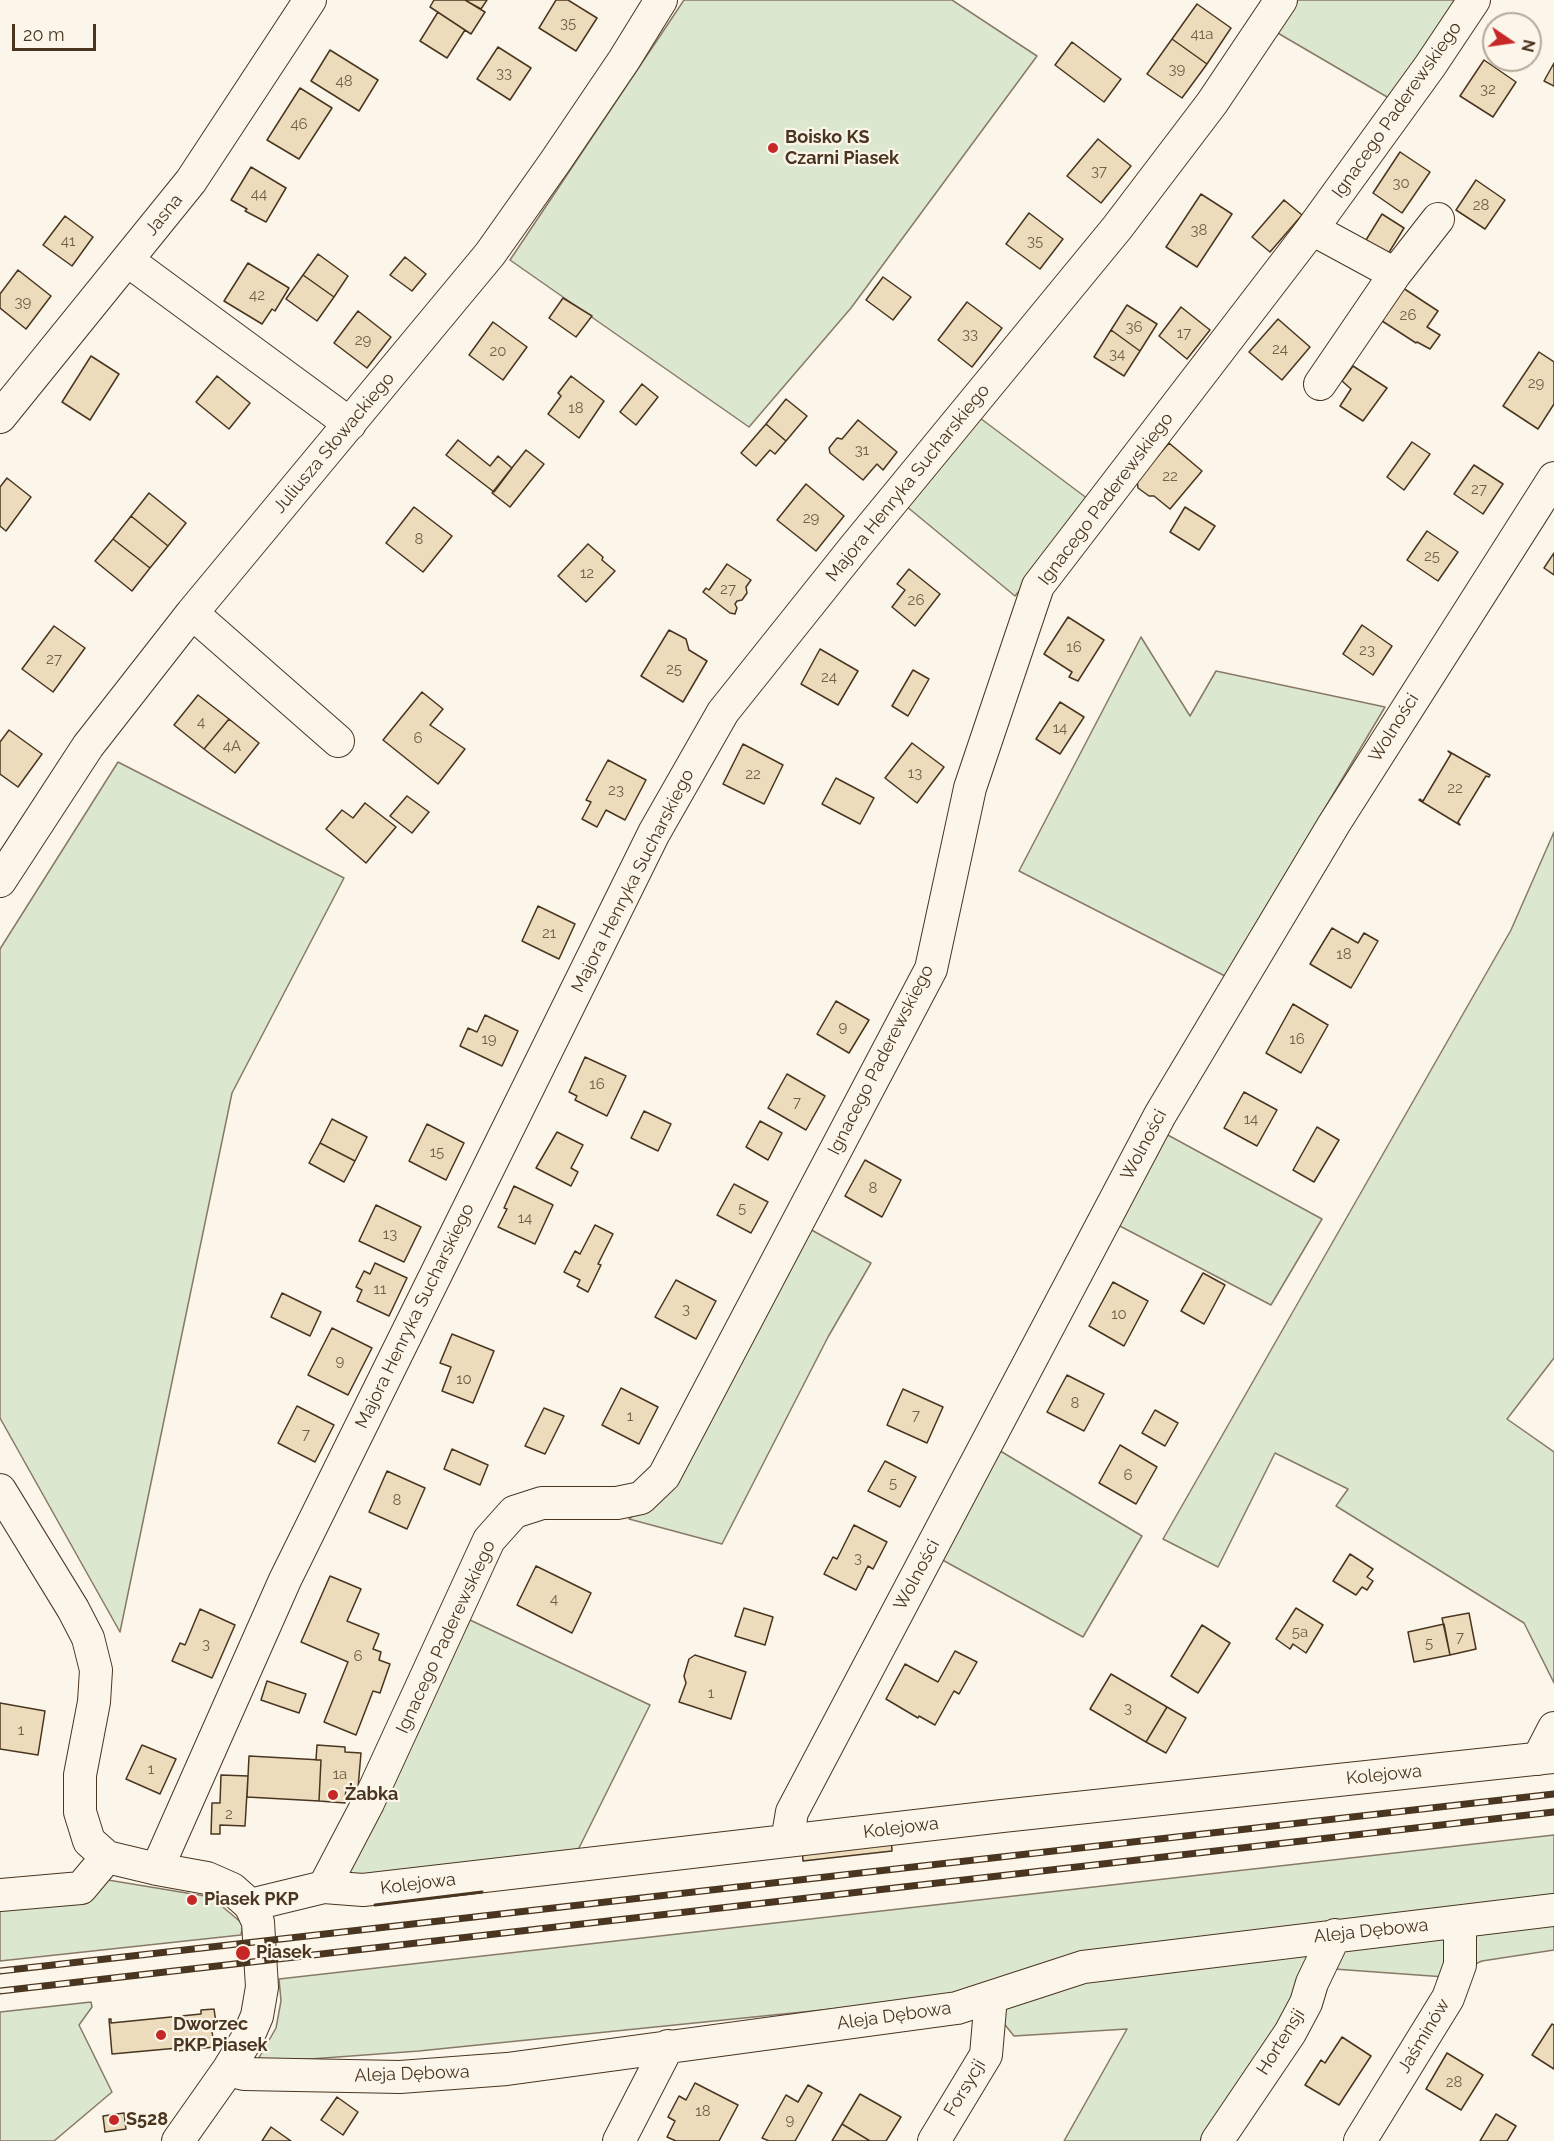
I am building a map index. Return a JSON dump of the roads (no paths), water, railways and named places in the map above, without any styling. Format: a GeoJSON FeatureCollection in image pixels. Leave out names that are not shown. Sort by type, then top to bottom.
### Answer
{"type":"FeatureCollection","features":[{"type":"Feature","properties":{"kind":"street","name":"Jasna"},"geometry":{"type":"LineString","coordinates":[[0,417],[191,181],[310,0]]}},
{"type":"Feature","properties":{"kind":"street","name":"Juliusza Słowackiego"},"geometry":{"type":"LineString","coordinates":[[0,881],[88,746],[192,613],[490,254],[562,153],[661,0]]}},
{"type":"Feature","properties":{"kind":"street","name":"Majora Henryka Sucharskiego"},"geometry":{"type":"LineString","coordinates":[[157,1869],[295,1559],[654,833],[723,712],[854,548],[1117,228],[1212,103],[1281,0]]}},
{"type":"Feature","properties":{"kind":"street","name":"Ignacego Paderewskiego"},"geometry":{"type":"LineString","coordinates":[[324,1887],[368,1803],[489,1540],[514,1512],[542,1503],[616,1503],[641,1498],[664,1476],[931,969],[970,788],[1038,586],[1312,229],[1430,66],[1474,0]]}},
{"type":"Feature","properties":{"kind":"street"},"geometry":{"type":"LineString","coordinates":[[1320,384],[1395,274],[1438,219]]}},
{"type":"Feature","properties":{"kind":"street"},"geometry":{"type":"LineString","coordinates":[[1312,229],[1395,274]]}},
{"type":"Feature","properties":{"kind":"street"},"geometry":{"type":"LineString","coordinates":[[128,260],[350,424]]}},
{"type":"Feature","properties":{"kind":"street","name":"Wolności"},"geometry":{"type":"LineString","coordinates":[[787,1841],[792,1812],[1160,1115],[1334,824],[1554,477]]}},
{"type":"Feature","properties":{"kind":"street"},"geometry":{"type":"LineString","coordinates":[[192,613],[338,741]]}},
{"type":"Feature","properties":{"kind":"street"},"geometry":{"type":"LineString","coordinates":[[0,1490],[73,1609],[88,1638],[96,1670],[94,1702],[80,1775],[80,1812],[89,1841],[107,1857],[207,1878],[232,1889],[250,1905],[258,1922],[262,1987],[257,2016],[248,2037],[228,2070],[178,2141]]}},
{"type":"Feature","properties":{"kind":"street"},"geometry":{"type":"LineString","coordinates":[[1546,1758],[1554,1728]]}},
{"type":"Feature","properties":{"kind":"street","name":"Kolejowa"},"geometry":{"type":"LineString","coordinates":[[250,1905],[324,1887],[363,1890],[1546,1758]]}},
{"type":"Feature","properties":{"kind":"street"},"geometry":{"type":"LineString","coordinates":[[0,1895],[81,1888],[107,1857]]}},
{"type":"Feature","properties":{"kind":"street","name":"Aleja Dębowa"},"geometry":{"type":"LineString","coordinates":[[228,2070],[244,2074],[400,2077],[507,2069],[957,2008],[1083,1967],[1554,1910]]}},
{"type":"Feature","properties":{"kind":"street","name":"Jaśminów"},"geometry":{"type":"LineString","coordinates":[[1360,2141],[1448,1998],[1460,1965],[1460,1922]]}},
{"type":"Feature","properties":{"kind":"street","name":"Hortensji"},"geometry":{"type":"LineString","coordinates":[[1217,2141],[1290,2032],[1306,2003],[1312,1983],[1335,1935]]}},
{"type":"Feature","properties":{"kind":"street"},"geometry":{"type":"LineString","coordinates":[[1283,1941],[1312,1983]]}},
{"type":"Feature","properties":{"kind":"street","name":"Forsycji"},"geometry":{"type":"LineString","coordinates":[[934,2141],[986,2055],[991,1997]]}},
{"type":"Feature","properties":{"kind":"street"},"geometry":{"type":"LineString","coordinates":[[619,2141],[668,2046]]}},
{"type":"Feature","properties":{"kind":"railway"},"geometry":{"type":"LineString","coordinates":[[0,1971],[1554,1794]]}},
{"type":"Feature","properties":{"kind":"railway"},"geometry":{"type":"LineString","coordinates":[[0,1991],[1554,1812]]}},
{"type":"Feature","properties":{"kind":"place","name":"Boisko KS Czarni Piasek"},"geometry":{"type":"Point","coordinates":[773,148]}},
{"type":"Feature","properties":{"kind":"place","name":"Żabka"},"geometry":{"type":"Point","coordinates":[333,1795]}},
{"type":"Feature","properties":{"kind":"place","name":"Piasek PKP"},"geometry":{"type":"Point","coordinates":[192,1900]}},
{"type":"Feature","properties":{"kind":"place","name":"Piasek"},"geometry":{"type":"Point","coordinates":[243,1953]}},
{"type":"Feature","properties":{"kind":"place","name":"Dworzec PKP Piasek"},"geometry":{"type":"Point","coordinates":[161,2035]}},
{"type":"Feature","properties":{"kind":"place","name":"S528"},"geometry":{"type":"Point","coordinates":[114,2120]}}]}
